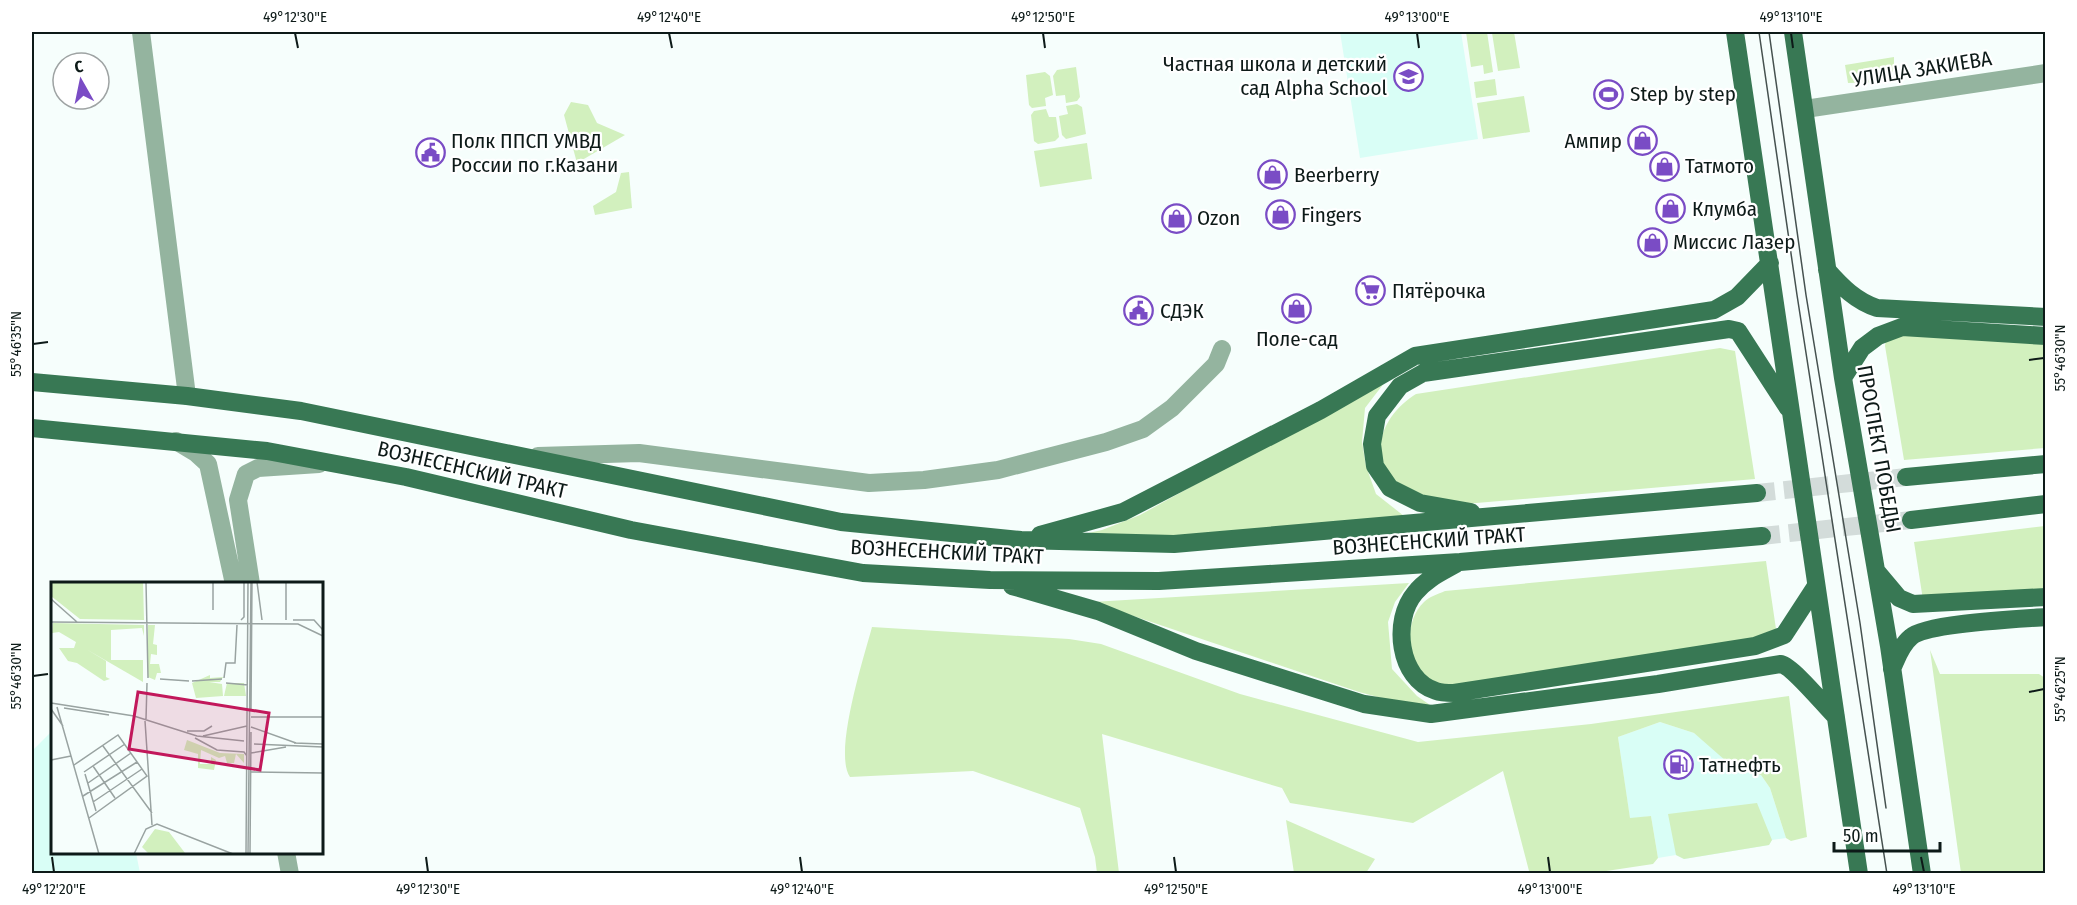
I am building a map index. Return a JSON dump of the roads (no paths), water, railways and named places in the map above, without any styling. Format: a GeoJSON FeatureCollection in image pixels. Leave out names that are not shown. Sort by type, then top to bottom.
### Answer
{"type":"FeatureCollection","features":[{"type":"Feature","properties":{"kind":"main road"},"geometry":{"type":"LineString","coordinates":[[1735,32],[1859,873]]}},
{"type":"Feature","properties":{"kind":"main road","name":"ПРОСПЕКТ ПОБЕДЫ"},"geometry":{"type":"LineString","coordinates":[[1793,32],[1843,378],[1877,572],[1922,873]]}},
{"type":"Feature","properties":{"kind":"main road"},"geometry":{"type":"LineString","coordinates":[[1021,540],[1123,512],[1321,410],[1415,356],[1714,310],[1737,297],[1770,262]]}},
{"type":"Feature","properties":{"kind":"main road"},"geometry":{"type":"LineString","coordinates":[[1827,270],[1856,298],[1877,308],[2046,317]]}},
{"type":"Feature","properties":{"kind":"main road"},"geometry":{"type":"LineString","coordinates":[[1843,378],[1862,348],[1878,336],[1902,327],[2046,336]]}},
{"type":"Feature","properties":{"kind":"main road"},"geometry":{"type":"LineString","coordinates":[[1491,516],[1420,503],[1390,488],[1379,475],[1375,466],[1372,444],[1377,416],[1400,386],[1423,373],[1708,330],[1729,329],[1738,331],[1792,415]]}},
{"type":"Feature","properties":{"kind":"main road","name":"ВОЗНЕСЕНСКИЙ ТРАКТ"},"geometry":{"type":"LineString","coordinates":[[32,380],[187,396],[301,411],[841,522],[1021,540],[1174,544],[1336,532],[1757,493]]}},
{"type":"Feature","properties":{"kind":"main road","name":"ВОЗНЕСЕНСКИЙ ТРАКТ"},"geometry":{"type":"LineString","coordinates":[[32,428],[174,440],[267,451],[406,477],[631,530],[864,573],[990,580],[1159,581],[1460,562],[1762,536]]}},
{"type":"Feature","properties":{"kind":"main road"},"geometry":{"type":"LineString","coordinates":[[1906,477],[2046,464]]}},
{"type":"Feature","properties":{"kind":"main road"},"geometry":{"type":"LineString","coordinates":[[1911,520],[2046,504]]}},
{"type":"Feature","properties":{"kind":"main road"},"geometry":{"type":"LineString","coordinates":[[1460,562],[1427,580],[1413,594],[1402,618],[1401,648],[1408,666],[1435,691],[1454,693],[1755,646],[1784,635],[1816,585]]}},
{"type":"Feature","properties":{"kind":"main road"},"geometry":{"type":"LineString","coordinates":[[1877,572],[1899,598],[1913,604],[2046,597]]}},
{"type":"Feature","properties":{"kind":"main road"},"geometry":{"type":"LineString","coordinates":[[990,580],[1098,611],[1196,651],[1364,704],[1431,714],[1658,684],[1781,664],[1789,666],[1815,697],[1836,717]]}},
{"type":"Feature","properties":{"kind":"main road"},"geometry":{"type":"LineString","coordinates":[[1892,669],[1902,648],[1912,635],[1941,627],[2046,616]]}},
{"type":"Feature","properties":{"kind":"street"},"geometry":{"type":"LineString","coordinates":[[141,32],[187,396]]}},
{"type":"Feature","properties":{"kind":"street","name":"УЛИЦА ЗАКИЕВА"},"geometry":{"type":"LineString","coordinates":[[1804,110],[2046,73]]}},
{"type":"Feature","properties":{"kind":"street"},"geometry":{"type":"LineString","coordinates":[[527,456],[639,453],[869,483],[924,480],[998,470],[1095,445],[1143,429],[1172,408],[1216,364],[1222,349]]}},
{"type":"Feature","properties":{"kind":"street"},"geometry":{"type":"LineString","coordinates":[[174,440],[196,453],[208,464],[234,582]]}},
{"type":"Feature","properties":{"kind":"street"},"geometry":{"type":"LineString","coordinates":[[251,582],[238,500],[246,474],[258,468],[331,463]]}},
{"type":"Feature","properties":{"kind":"street"},"geometry":{"type":"LineString","coordinates":[[286,854],[290,873]]}},
{"type":"Feature","properties":{"kind":"tunnel"},"geometry":{"type":"LineString","coordinates":[[1757,493],[1906,477]]}},
{"type":"Feature","properties":{"kind":"tunnel"},"geometry":{"type":"LineString","coordinates":[[1762,536],[1911,520]]}},
{"type":"Feature","properties":{"kind":"tram line"},"geometry":{"type":"LineString","coordinates":[[1759,32],[1797,295],[1887,874]]}},
{"type":"Feature","properties":{"kind":"tram line"},"geometry":{"type":"LineString","coordinates":[[1769,32],[1806,295],[1860,623],[1886,808]]}},
{"type":"Feature","properties":{"kind":"place","name":"Частная школа и детский сад Alpha School"},"geometry":{"type":"Point","coordinates":[1408,76]}},
{"type":"Feature","properties":{"kind":"place","name":"Step by step"},"geometry":{"type":"Point","coordinates":[1609,94]}},
{"type":"Feature","properties":{"kind":"place","name":"Ампир"},"geometry":{"type":"Point","coordinates":[1643,141]}},
{"type":"Feature","properties":{"kind":"place","name":"Полк ППСП УМВД России по г.Казани"},"geometry":{"type":"Point","coordinates":[430,153]}},
{"type":"Feature","properties":{"kind":"place","name":"Татмото"},"geometry":{"type":"Point","coordinates":[1664,166]}},
{"type":"Feature","properties":{"kind":"place","name":"Beerberry"},"geometry":{"type":"Point","coordinates":[1273,175]}},
{"type":"Feature","properties":{"kind":"place","name":"Клумба"},"geometry":{"type":"Point","coordinates":[1671,209]}},
{"type":"Feature","properties":{"kind":"place","name":"Fingers"},"geometry":{"type":"Point","coordinates":[1280,215]}},
{"type":"Feature","properties":{"kind":"place","name":"Ozon"},"geometry":{"type":"Point","coordinates":[1176,218]}},
{"type":"Feature","properties":{"kind":"place","name":"Миссис Лазер"},"geometry":{"type":"Point","coordinates":[1652,242]}},
{"type":"Feature","properties":{"kind":"place","name":"Пятёрочка"},"geometry":{"type":"Point","coordinates":[1371,291]}},
{"type":"Feature","properties":{"kind":"place","name":"Поле-сад"},"geometry":{"type":"Point","coordinates":[1297,308]}},
{"type":"Feature","properties":{"kind":"place","name":"СДЭК"},"geometry":{"type":"Point","coordinates":[1139,311]}},
{"type":"Feature","properties":{"kind":"place","name":"Татнефть"},"geometry":{"type":"Point","coordinates":[1678,765]}}]}
